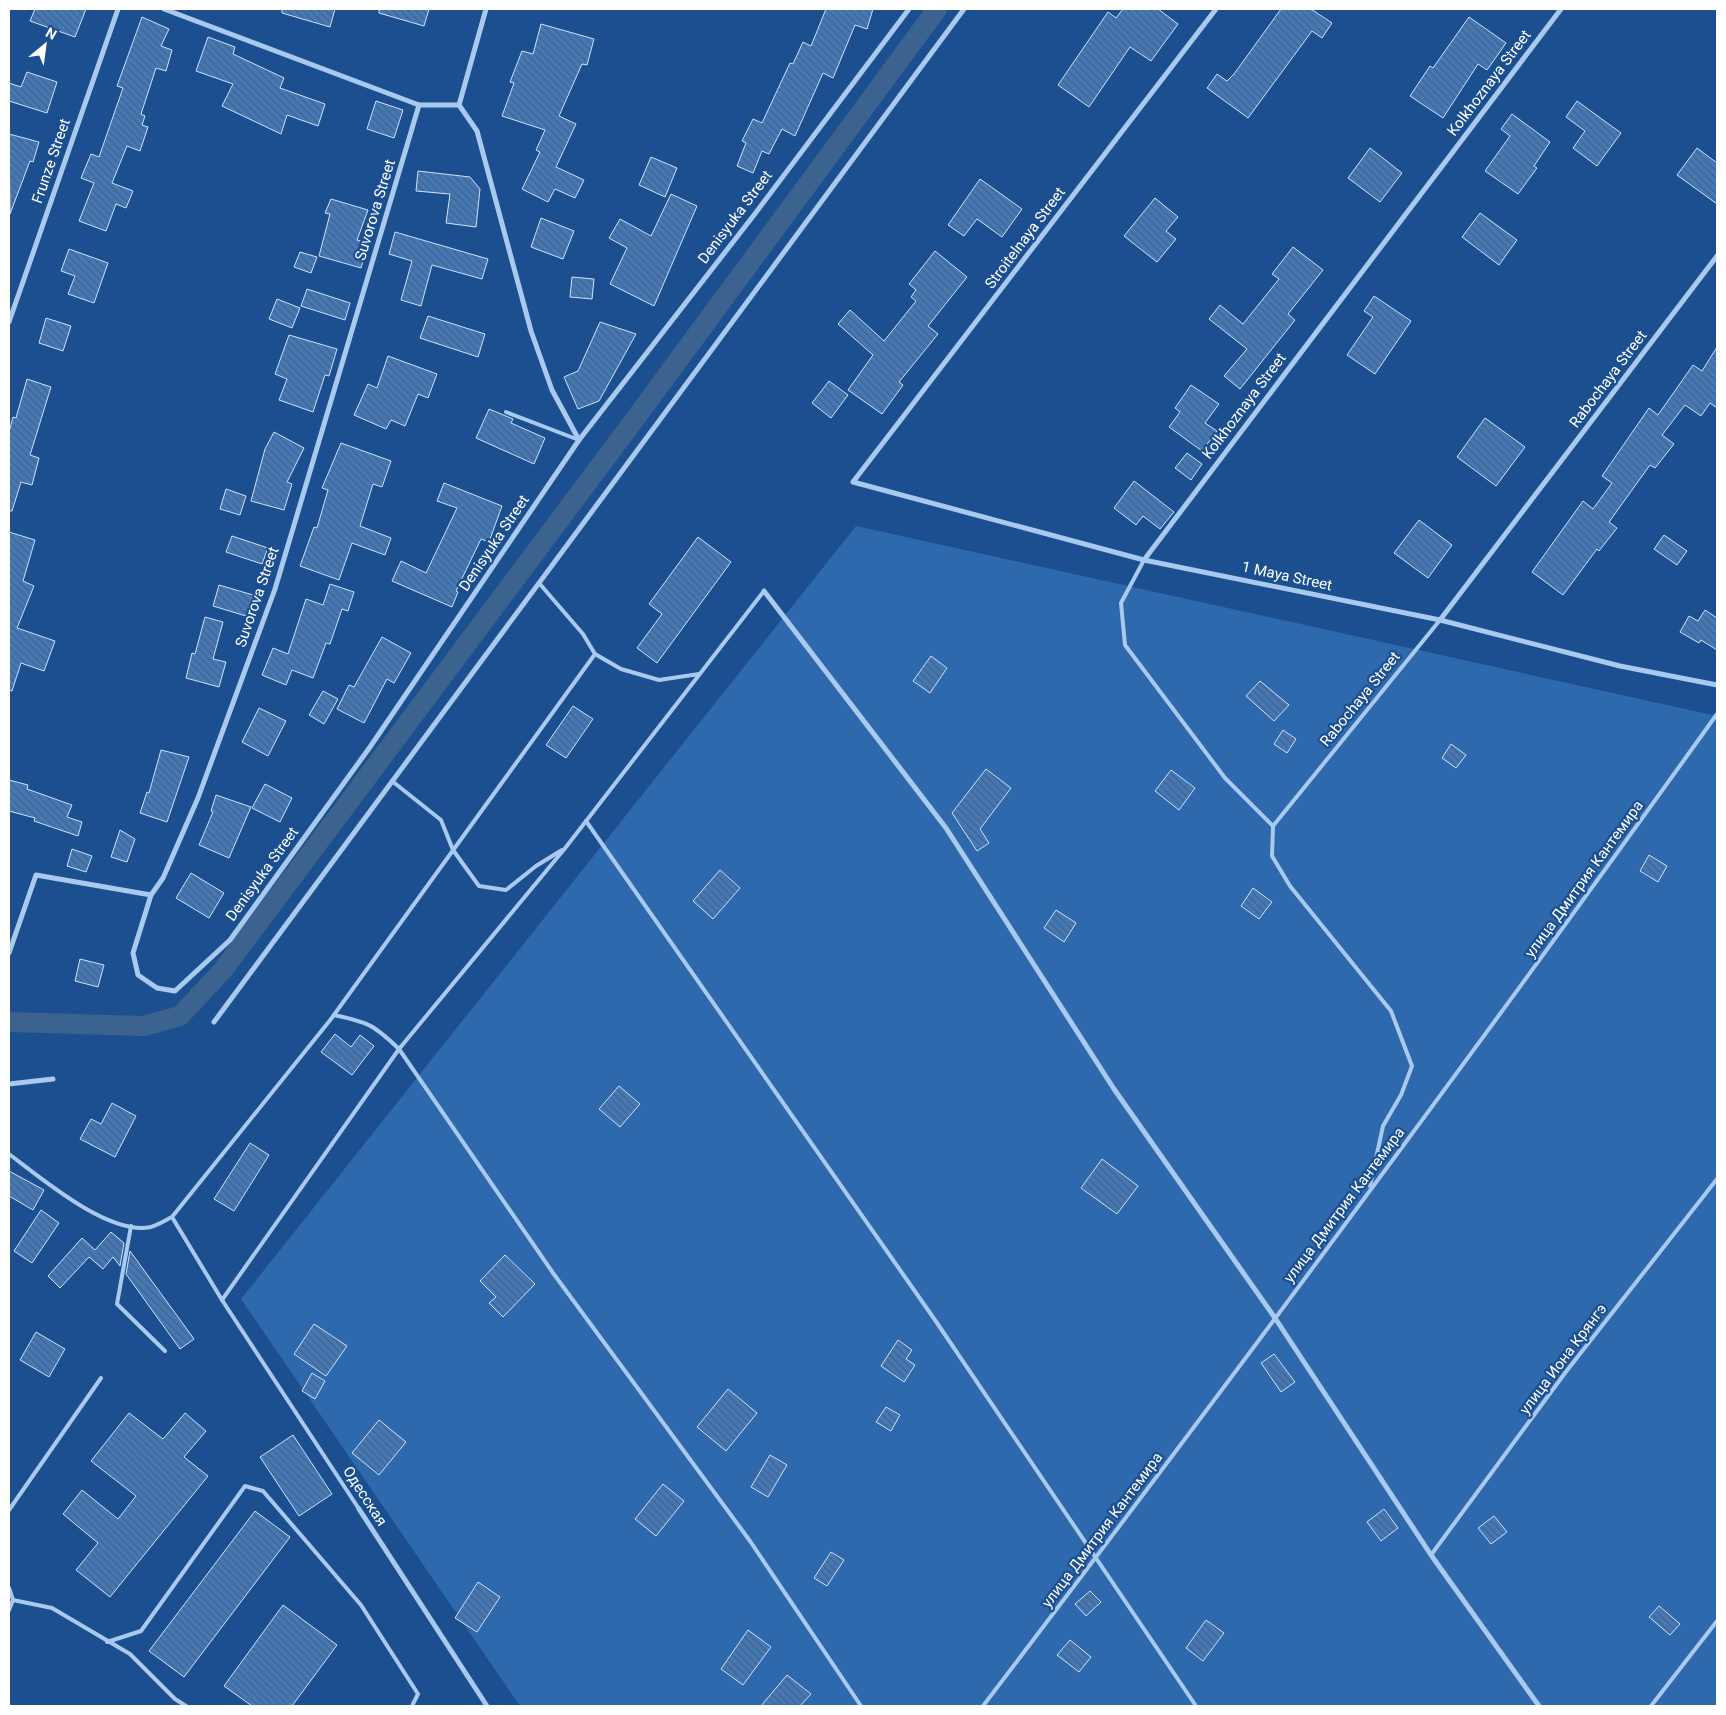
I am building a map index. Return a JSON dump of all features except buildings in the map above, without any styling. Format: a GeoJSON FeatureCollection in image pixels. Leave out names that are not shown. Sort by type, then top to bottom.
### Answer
{"type":"FeatureCollection","features":[{"type":"Feature","properties":{"kind":"street","name":"Frunze Street"},"geometry":{"type":"LineString","coordinates":[[9,322],[118,9]]}},
{"type":"Feature","properties":{"kind":"street"},"geometry":{"type":"LineString","coordinates":[[164,9],[419,105],[459,105]]}},
{"type":"Feature","properties":{"kind":"street"},"geometry":{"type":"LineString","coordinates":[[459,105],[486,9]]}},
{"type":"Feature","properties":{"kind":"street","name":"Denisyuka Street"},"geometry":{"type":"LineString","coordinates":[[150,896],[133,953],[138,975],[157,988],[175,991],[230,940],[370,747],[579,440],[754,215],[909,9]]}},
{"type":"Feature","properties":{"kind":"street"},"geometry":{"type":"LineString","coordinates":[[214,1022],[964,9]]}},
{"type":"Feature","properties":{"kind":"street","name":"Stroitelnaya Street"},"geometry":{"type":"LineString","coordinates":[[853,482],[1216,9]]}},
{"type":"Feature","properties":{"kind":"street","name":"Kolkhoznaya Street"},"geometry":{"type":"LineString","coordinates":[[1144,560],[1561,9]]}},
{"type":"Feature","properties":{"kind":"street","name":"Suvorova Street"},"geometry":{"type":"LineString","coordinates":[[150,896],[163,878],[198,798],[275,589],[419,105]]}},
{"type":"Feature","properties":{"kind":"street"},"geometry":{"type":"LineString","coordinates":[[459,105],[477,131],[531,331],[549,382],[579,440]]}},
{"type":"Feature","properties":{"kind":"street","name":"Rabochaya Street"},"geometry":{"type":"LineString","coordinates":[[1440,620],[1717,256]]}},
{"type":"Feature","properties":{"kind":"street","name":"1 Maya Street"},"geometry":{"type":"LineString","coordinates":[[853,482],[1144,560],[1440,620],[1620,666],[1717,685]]}},
{"type":"Feature","properties":{"kind":"street"},"geometry":{"type":"LineString","coordinates":[[764,591],[946,828],[1114,1089],[1275,1318],[1431,1555],[1539,1706]]}},
{"type":"Feature","properties":{"kind":"street"},"geometry":{"type":"LineString","coordinates":[[9,954],[36,875],[150,896]]}},
{"type":"Feature","properties":{"kind":"street"},"geometry":{"type":"LineString","coordinates":[[9,1084],[53,1079]]}},
{"type":"Feature","properties":{"kind":"street","name":"Одесская"},"geometry":{"type":"LineString","coordinates":[[359,1509],[487,1706]]}},
{"type":"Feature","properties":{"kind":"lane"},"geometry":{"type":"LineString","coordinates":[[506,412],[579,440]]}},
{"type":"Feature","properties":{"kind":"lane","name":"Kolkhoznaya Street"},"geometry":{"type":"LineString","coordinates":[[1144,560],[1121,603],[1125,645],[1225,778],[1272,826]]}},
{"type":"Feature","properties":{"kind":"lane"},"geometry":{"type":"LineString","coordinates":[[539,583],[583,634],[594,654],[621,669],[659,680],[700,674]]}},
{"type":"Feature","properties":{"kind":"lane"},"geometry":{"type":"LineString","coordinates":[[222,1300],[399,1049],[566,847],[764,591]]}},
{"type":"Feature","properties":{"kind":"lane","name":"Rabochaya Street"},"geometry":{"type":"LineString","coordinates":[[1272,826],[1440,620]]}},
{"type":"Feature","properties":{"kind":"lane"},"geometry":{"type":"LineString","coordinates":[[9,1154],[67,1197],[120,1225],[151,1227],[172,1217],[334,1015],[594,654]]}},
{"type":"Feature","properties":{"kind":"lane","name":"улица Дмитрия Кантемира"},"geometry":{"type":"LineString","coordinates":[[983,1706],[1275,1318],[1591,891],[1717,714]]}},
{"type":"Feature","properties":{"kind":"lane"},"geometry":{"type":"LineString","coordinates":[[392,781],[440,820],[453,850],[479,886],[506,890],[536,866],[566,847]]}},
{"type":"Feature","properties":{"kind":"lane"},"geometry":{"type":"LineString","coordinates":[[586,821],[935,1320],[1196,1706]]}},
{"type":"Feature","properties":{"kind":"lane"},"geometry":{"type":"LineString","coordinates":[[1272,826],[1272,856],[1290,886],[1391,1011],[1412,1066],[1401,1095],[1383,1126],[1370,1189]]}},
{"type":"Feature","properties":{"kind":"lane"},"geometry":{"type":"LineString","coordinates":[[334,1015],[364,1021],[377,1028],[399,1049],[553,1273],[750,1541],[861,1706]]}},
{"type":"Feature","properties":{"kind":"lane","name":"улица Иона Крянгэ"},"geometry":{"type":"LineString","coordinates":[[1431,1555],[1565,1373],[1717,1179]]}},
{"type":"Feature","properties":{"kind":"lane","name":"Одесская"},"geometry":{"type":"LineString","coordinates":[[172,1217],[222,1300],[359,1509]]}},
{"type":"Feature","properties":{"kind":"lane"},"geometry":{"type":"LineString","coordinates":[[131,1226],[117,1304],[165,1351]]}},
{"type":"Feature","properties":{"kind":"lane"},"geometry":{"type":"LineString","coordinates":[[9,1510],[101,1378]]}},
{"type":"Feature","properties":{"kind":"lane"},"geometry":{"type":"LineString","coordinates":[[107,1642],[141,1631],[245,1486],[263,1491],[361,1606],[418,1694],[412,1706]]}},
{"type":"Feature","properties":{"kind":"lane"},"geometry":{"type":"LineString","coordinates":[[9,1588],[13,1600],[9,1610]]}},
{"type":"Feature","properties":{"kind":"lane"},"geometry":{"type":"LineString","coordinates":[[13,1600],[52,1608],[130,1654],[175,1699],[186,1706]]}},
{"type":"Feature","properties":{"kind":"lane"},"geometry":{"type":"LineString","coordinates":[[1651,1706],[1717,1621]]}},
{"type":"Feature","properties":{"kind":"shaded area"},"geometry":{"type":"Polygon","coordinates":[[[856,526],[1717,716],[1717,1706],[520,1706],[241,1299],[856,526]]]}},
{"type":"Feature","properties":{"kind":"waterway"},"geometry":{"type":"LineString","coordinates":[[9,1022],[144,1026],[180,1016],[223,970],[629,427],[937,9]]}}]}
